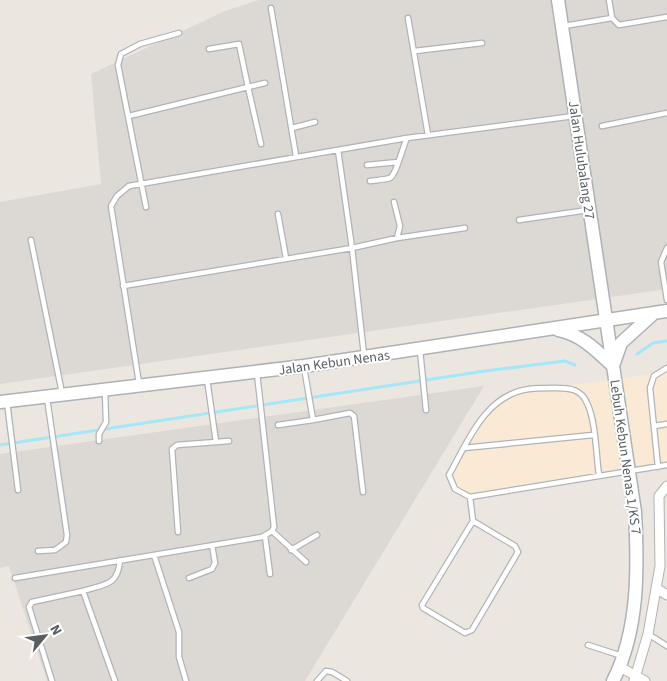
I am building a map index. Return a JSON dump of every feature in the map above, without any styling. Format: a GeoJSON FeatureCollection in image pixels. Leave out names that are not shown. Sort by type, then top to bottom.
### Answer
{"type":"FeatureCollection","features":[{"type":"Feature","properties":{"kind":"street","name":"Jalan Hulubalang 27"},"geometry":{"type":"LineString","coordinates":[[558,0],[606,320]]}},
{"type":"Feature","properties":{"kind":"street","name":"Jalan Kebun Nenas"},"geometry":{"type":"LineString","coordinates":[[3,402],[207,379],[365,358],[667,311]]}},
{"type":"Feature","properties":{"kind":"street"},"geometry":{"type":"LineString","coordinates":[[553,329],[569,332],[590,343],[612,360],[621,343],[654,313]]}},
{"type":"Feature","properties":{"kind":"street","name":"Lebuh Kebun Nenas 1/KS 7"},"geometry":{"type":"LineString","coordinates":[[606,320],[631,471],[636,512],[638,576],[622,662],[613,681]]}},
{"type":"Feature","properties":{"kind":"street"},"geometry":{"type":"LineString","coordinates":[[635,678],[648,634],[656,588],[664,566],[659,496],[663,488],[667,486]]}},
{"type":"Feature","properties":{"kind":"street"},"geometry":{"type":"LineString","coordinates":[[656,588],[667,595]]}},
{"type":"Feature","properties":{"kind":"street"},"geometry":{"type":"LineString","coordinates":[[622,662],[635,678],[645,681]]}},
{"type":"Feature","properties":{"kind":"lane"},"geometry":{"type":"LineString","coordinates":[[609,0],[612,18],[619,25],[667,17]]}},
{"type":"Feature","properties":{"kind":"lane"},"geometry":{"type":"LineString","coordinates":[[271,8],[296,156]]}},
{"type":"Feature","properties":{"kind":"lane"},"geometry":{"type":"LineString","coordinates":[[408,18],[428,135]]}},
{"type":"Feature","properties":{"kind":"lane"},"geometry":{"type":"LineString","coordinates":[[562,26],[612,18]]}},
{"type":"Feature","properties":{"kind":"lane"},"geometry":{"type":"LineString","coordinates":[[146,207],[143,184],[118,65],[121,54],[140,44],[179,33]]}},
{"type":"Feature","properties":{"kind":"lane"},"geometry":{"type":"LineString","coordinates":[[415,51],[482,43]]}},
{"type":"Feature","properties":{"kind":"lane"},"geometry":{"type":"LineString","coordinates":[[209,49],[239,44],[261,144]]}},
{"type":"Feature","properties":{"kind":"lane"},"geometry":{"type":"LineString","coordinates":[[129,116],[265,84]]}},
{"type":"Feature","properties":{"kind":"lane"},"geometry":{"type":"LineString","coordinates":[[602,126],[667,113]]}},
{"type":"Feature","properties":{"kind":"lane"},"geometry":{"type":"LineString","coordinates":[[139,387],[111,206],[117,196],[129,186],[407,138],[576,116]]}},
{"type":"Feature","properties":{"kind":"lane"},"geometry":{"type":"LineString","coordinates":[[292,128],[315,122]]}},
{"type":"Feature","properties":{"kind":"lane"},"geometry":{"type":"LineString","coordinates":[[370,182],[391,178],[396,172],[407,138]]}},
{"type":"Feature","properties":{"kind":"lane"},"geometry":{"type":"LineString","coordinates":[[338,150],[365,358]]}},
{"type":"Feature","properties":{"kind":"lane"},"geometry":{"type":"LineString","coordinates":[[367,164],[398,162]]}},
{"type":"Feature","properties":{"kind":"lane"},"geometry":{"type":"LineString","coordinates":[[394,202],[400,226],[397,238]]}},
{"type":"Feature","properties":{"kind":"lane"},"geometry":{"type":"LineString","coordinates":[[519,220],[589,210]]}},
{"type":"Feature","properties":{"kind":"lane"},"geometry":{"type":"LineString","coordinates":[[278,214],[286,258]]}},
{"type":"Feature","properties":{"kind":"lane"},"geometry":{"type":"LineString","coordinates":[[123,286],[352,248],[397,238],[465,228]]}},
{"type":"Feature","properties":{"kind":"lane"},"geometry":{"type":"LineString","coordinates":[[31,240],[63,394]]}},
{"type":"Feature","properties":{"kind":"lane"},"geometry":{"type":"LineString","coordinates":[[667,248],[661,262],[665,273],[667,300]]}},
{"type":"Feature","properties":{"kind":"lane"},"geometry":{"type":"LineString","coordinates":[[420,350],[426,410]]}},
{"type":"Feature","properties":{"kind":"lane"},"geometry":{"type":"LineString","coordinates":[[304,366],[313,420]]}},
{"type":"Feature","properties":{"kind":"lane"},"geometry":{"type":"LineString","coordinates":[[658,467],[650,388],[654,376],[667,368]]}},
{"type":"Feature","properties":{"kind":"lane"},"geometry":{"type":"LineString","coordinates":[[15,578],[265,536],[272,531],[274,527],[257,372]]}},
{"type":"Feature","properties":{"kind":"lane"},"geometry":{"type":"LineString","coordinates":[[207,379],[216,442]]}},
{"type":"Feature","properties":{"kind":"lane"},"geometry":{"type":"LineString","coordinates":[[599,475],[590,409],[580,394],[571,388],[529,389],[506,397],[486,411],[449,475],[455,489],[470,497],[667,465]]}},
{"type":"Feature","properties":{"kind":"lane"},"geometry":{"type":"LineString","coordinates":[[99,441],[99,434],[106,422],[105,390]]}},
{"type":"Feature","properties":{"kind":"lane"},"geometry":{"type":"LineString","coordinates":[[38,551],[55,550],[66,542],[67,535],[46,396]]}},
{"type":"Feature","properties":{"kind":"lane"},"geometry":{"type":"LineString","coordinates":[[3,402],[11,439],[18,490]]}},
{"type":"Feature","properties":{"kind":"lane"},"geometry":{"type":"LineString","coordinates":[[278,426],[350,413],[354,416],[363,492]]}},
{"type":"Feature","properties":{"kind":"lane"},"geometry":{"type":"LineString","coordinates":[[654,426],[667,424]]}},
{"type":"Feature","properties":{"kind":"lane"},"geometry":{"type":"LineString","coordinates":[[464,448],[593,435]]}},
{"type":"Feature","properties":{"kind":"lane"},"geometry":{"type":"LineString","coordinates":[[178,532],[172,449],[177,445],[229,441]]}},
{"type":"Feature","properties":{"kind":"lane"},"geometry":{"type":"LineString","coordinates":[[470,497],[473,521],[422,605],[466,633],[472,630],[518,552],[515,546],[473,521]]}},
{"type":"Feature","properties":{"kind":"lane"},"geometry":{"type":"LineString","coordinates":[[272,531],[306,562]]}},
{"type":"Feature","properties":{"kind":"lane"},"geometry":{"type":"LineString","coordinates":[[291,550],[317,535]]}},
{"type":"Feature","properties":{"kind":"lane"},"geometry":{"type":"LineString","coordinates":[[265,536],[270,574]]}},
{"type":"Feature","properties":{"kind":"lane"},"geometry":{"type":"LineString","coordinates":[[189,578],[212,569],[215,563],[212,545]]}},
{"type":"Feature","properties":{"kind":"lane"},"geometry":{"type":"LineString","coordinates":[[154,555],[179,632],[179,657],[186,681]]}},
{"type":"Feature","properties":{"kind":"lane"},"geometry":{"type":"LineString","coordinates":[[52,681],[29,607],[32,602],[83,591],[111,582],[119,574],[120,560]]}},
{"type":"Feature","properties":{"kind":"lane"},"geometry":{"type":"LineString","coordinates":[[83,591],[115,681]]}},
{"type":"Feature","properties":{"kind":"lane"},"geometry":{"type":"LineString","coordinates":[[648,634],[667,646]]}},
{"type":"Feature","properties":{"kind":"lane"},"geometry":{"type":"LineString","coordinates":[[588,645],[622,662]]}},
{"type":"Feature","properties":{"kind":"lane"},"geometry":{"type":"LineString","coordinates":[[317,681],[326,672],[332,672],[347,681]]}},
{"type":"Feature","properties":{"kind":"shaded area"},"geometry":{"type":"Polygon","coordinates":[[[259,0],[667,0],[667,289],[0,384],[0,202],[101,184],[91,74],[225,11],[259,0]]]}},
{"type":"Feature","properties":{"kind":"shaded area"},"geometry":{"type":"Polygon","coordinates":[[[667,372],[667,463],[470,495],[456,487],[452,481],[452,476],[488,412],[501,401],[528,391],[667,372]]]}},
{"type":"Feature","properties":{"kind":"shaded area"},"geometry":{"type":"Polygon","coordinates":[[[484,386],[305,681],[47,681],[9,566],[0,568],[0,454],[484,386]]]}},
{"type":"Feature","properties":{"kind":"waterway"},"geometry":{"type":"LineString","coordinates":[[637,354],[653,343],[667,341]]}},
{"type":"Feature","properties":{"kind":"waterway"},"geometry":{"type":"LineString","coordinates":[[0,445],[485,371],[565,361],[575,365]]}}]}
